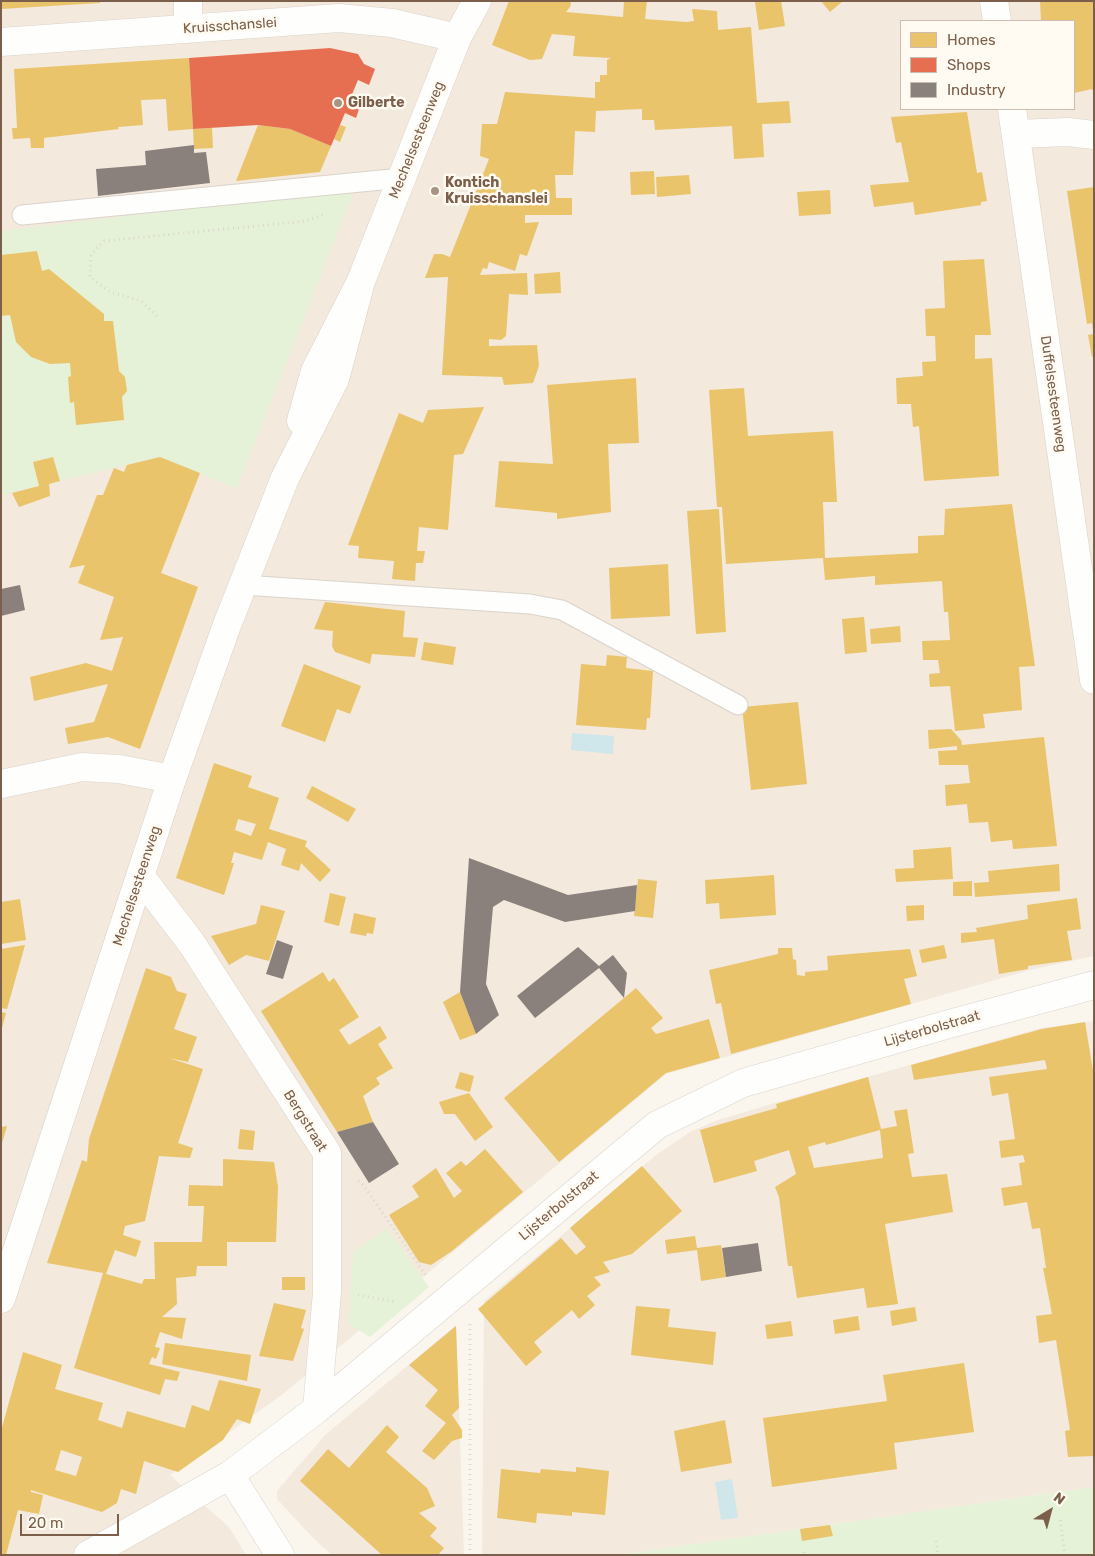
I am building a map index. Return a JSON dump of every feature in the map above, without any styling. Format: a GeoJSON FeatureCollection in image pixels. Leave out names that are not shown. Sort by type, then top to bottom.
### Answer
{"type":"FeatureCollection","features":[{"type":"Feature","properties":{"kind":"street"},"geometry":{"type":"LineString","coordinates":[[188,1],[188,29]]}},
{"type":"Feature","properties":{"kind":"street","name":"Mechelsesteenweg"},"geometry":{"type":"LineString","coordinates":[[1,1299],[172,779],[243,585],[285,478],[335,379],[361,281],[457,38],[477,1]]}},
{"type":"Feature","properties":{"kind":"street"},"geometry":{"type":"LineString","coordinates":[[994,1],[997,20]]}},
{"type":"Feature","properties":{"kind":"street","name":"Kruisschanslei"},"geometry":{"type":"LineString","coordinates":[[1,42],[339,18],[392,23],[457,38]]}},
{"type":"Feature","properties":{"kind":"street"},"geometry":{"type":"LineString","coordinates":[[1014,121],[1068,132],[1094,135]]}},
{"type":"Feature","properties":{"kind":"street","name":"Duffelsesteenweg"},"geometry":{"type":"LineString","coordinates":[[1014,121],[1094,680]]}},
{"type":"Feature","properties":{"kind":"street"},"geometry":{"type":"LineString","coordinates":[[1,784],[82,768],[119,769],[172,779]]}},
{"type":"Feature","properties":{"kind":"street","name":"Bergstraat"},"geometry":{"type":"LineString","coordinates":[[141,877],[192,944],[327,1153],[326,1292],[317,1409]]}},
{"type":"Feature","properties":{"kind":"street","name":"Lijsterbolstraat"},"geometry":{"type":"LineString","coordinates":[[88,1555],[230,1475],[317,1409],[657,1125],[743,1084],[949,1024],[1094,985]]}},
{"type":"Feature","properties":{"kind":"street"},"geometry":{"type":"LineString","coordinates":[[230,1475],[280,1555]]}},
{"type":"Feature","properties":{"kind":"lane"},"geometry":{"type":"LineString","coordinates":[[22,215],[402,178]]}},
{"type":"Feature","properties":{"kind":"lane"},"geometry":{"type":"LineString","coordinates":[[243,585],[530,604],[562,610],[738,706]]}},
{"type":"Feature","properties":{"kind":"path"},"geometry":{"type":"LineString","coordinates":[[157,316],[141,301],[110,292],[90,277],[91,255],[104,241],[306,220],[325,214]]}},
{"type":"Feature","properties":{"kind":"path"},"geometry":{"type":"LineString","coordinates":[[327,1153],[364,1186],[428,1280],[425,1282]]}},
{"type":"Feature","properties":{"kind":"path"},"geometry":{"type":"LineString","coordinates":[[470,1280],[470,1555]]}},
{"type":"Feature","properties":{"kind":"path"},"geometry":{"type":"LineString","coordinates":[[326,1292],[350,1293],[401,1302]]}},
{"type":"Feature","properties":{"kind":"path"},"geometry":{"type":"LineString","coordinates":[[1060,1520],[1065,1555]]}},
{"type":"Feature","properties":{"kind":"path"},"geometry":{"type":"LineString","coordinates":[[936,1541],[938,1555]]}},
{"type":"Feature","properties":{"kind":"shaded area"},"geometry":{"type":"Polygon","coordinates":[[[1,1],[1094,1],[1094,956],[1030,970],[666,1074],[283,1394],[170,1475],[229,1527],[246,1555],[1,1555],[1,1]]]}},
{"type":"Feature","properties":{"kind":"shaded area"},"geometry":{"type":"Polygon","coordinates":[[[1094,1021],[1094,1487],[619,1555],[482,1555],[484,1301],[656,1155],[690,1132],[715,1121],[775,1103],[1041,1028],[1094,1021]]]}},
{"type":"Feature","properties":{"kind":"shaded area"},"geometry":{"type":"Polygon","coordinates":[[[456,1325],[464,1555],[332,1555],[312,1537],[277,1499],[277,1491],[325,1435],[456,1325]]]}},
{"type":"Feature","properties":{"kind":"green space"},"geometry":{"type":"Polygon","coordinates":[[[355,189],[237,488],[159,457],[1,495],[1,231],[355,189]]]}},
{"type":"Feature","properties":{"kind":"green space"},"geometry":{"type":"Polygon","coordinates":[[[387,1228],[429,1287],[370,1337],[349,1324],[350,1287],[354,1252],[387,1228]]]}},
{"type":"Feature","properties":{"kind":"green space"},"geometry":{"type":"Polygon","coordinates":[[[1094,1487],[1094,1555],[619,1555],[1094,1487]]]}},
{"type":"Feature","properties":{"kind":"water"},"geometry":{"type":"Polygon","coordinates":[[[572,733],[614,736],[613,754],[571,750],[572,733]]]}},
{"type":"Feature","properties":{"kind":"water"},"geometry":{"type":"Polygon","coordinates":[[[732,1479],[738,1518],[721,1520],[715,1482],[732,1479]]]}},
{"type":"Feature","properties":{"kind":"building: Homes"},"geometry":{"type":"Polygon","coordinates":[[[1,1],[100,1],[100,3],[1,9],[1,1]]]}},
{"type":"Feature","properties":{"kind":"building: Homes"},"geometry":{"type":"Polygon","coordinates":[[[509,1],[569,1],[571,3],[570,7],[566,12],[623,17],[624,1],[647,1],[645,19],[686,22],[694,21],[692,9],[717,11],[718,30],[751,27],[757,103],[789,101],[791,123],[762,124],[764,157],[734,159],[732,126],[655,130],[654,120],[642,120],[642,109],[596,111],[595,132],[575,131],[573,175],[555,175],[556,198],[572,198],[572,215],[525,215],[525,223],[539,222],[527,256],[520,254],[515,271],[489,262],[487,269],[483,268],[480,275],[527,273],[528,295],[509,294],[506,336],[501,340],[489,339],[489,346],[537,345],[539,366],[533,383],[504,385],[502,377],[442,375],[448,277],[425,278],[434,254],[450,257],[489,159],[480,156],[482,124],[497,124],[505,92],[595,98],[595,82],[600,82],[600,75],[607,75],[607,60],[611,58],[573,56],[575,36],[552,34],[542,59],[530,60],[492,45],[509,1]]]}},
{"type":"Feature","properties":{"kind":"building: Homes"},"geometry":{"type":"Polygon","coordinates":[[[781,1],[785,26],[759,30],[755,2],[781,1]]]}},
{"type":"Feature","properties":{"kind":"building: Homes"},"geometry":{"type":"Polygon","coordinates":[[[821,1],[843,1],[830,12],[821,1]]]}},
{"type":"Feature","properties":{"kind":"building: Homes"},"geometry":{"type":"Polygon","coordinates":[[[1040,1],[1094,1],[1094,93],[1092,89],[1075,93],[1075,20],[1041,20],[1040,1]]]}},
{"type":"Feature","properties":{"kind":"building: Homes"},"geometry":{"type":"Polygon","coordinates":[[[189,58],[193,129],[168,131],[166,99],[141,100],[143,125],[44,138],[44,148],[31,148],[30,138],[13,139],[12,128],[17,128],[14,69],[189,58]]]}},
{"type":"Feature","properties":{"kind":"building: Homes"},"geometry":{"type":"Polygon","coordinates":[[[353,93],[364,98],[359,109],[348,104],[353,93]]]}},
{"type":"Feature","properties":{"kind":"building: Homes"},"geometry":{"type":"Polygon","coordinates":[[[967,112],[977,173],[982,172],[987,201],[981,202],[981,205],[915,215],[913,202],[874,207],[870,185],[909,182],[901,142],[896,143],[891,117],[967,112]]]}},
{"type":"Feature","properties":{"kind":"building: Homes"},"geometry":{"type":"Polygon","coordinates":[[[258,125],[290,129],[331,146],[320,172],[236,181],[258,125]]]}},
{"type":"Feature","properties":{"kind":"building: Homes"},"geometry":{"type":"Polygon","coordinates":[[[340,125],[346,127],[340,142],[334,139],[340,125]]]}},
{"type":"Feature","properties":{"kind":"building: Homes"},"geometry":{"type":"Polygon","coordinates":[[[212,128],[213,148],[194,149],[193,129],[212,128]]]}},
{"type":"Feature","properties":{"kind":"building: Homes"},"geometry":{"type":"Polygon","coordinates":[[[654,171],[655,194],[631,195],[630,172],[654,171]]]}},
{"type":"Feature","properties":{"kind":"building: Homes"},"geometry":{"type":"Polygon","coordinates":[[[689,175],[691,194],[657,197],[656,177],[689,175]]]}},
{"type":"Feature","properties":{"kind":"building: Homes"},"geometry":{"type":"Polygon","coordinates":[[[1094,187],[1093,331],[1092,323],[1087,324],[1067,191],[1094,187]]]}},
{"type":"Feature","properties":{"kind":"building: Homes"},"geometry":{"type":"Polygon","coordinates":[[[830,190],[831,214],[799,216],[797,192],[830,190]]]}},
{"type":"Feature","properties":{"kind":"building: Homes"},"geometry":{"type":"Polygon","coordinates":[[[37,251],[42,271],[49,269],[104,314],[104,321],[113,321],[119,371],[125,377],[127,391],[122,397],[124,420],[76,425],[74,402],[70,403],[68,377],[71,376],[70,363],[50,364],[31,357],[16,342],[10,315],[1,316],[1,255],[37,251]]]}},
{"type":"Feature","properties":{"kind":"building: Homes"},"geometry":{"type":"Polygon","coordinates":[[[984,259],[991,335],[975,335],[975,359],[992,358],[999,476],[924,481],[919,426],[913,427],[911,404],[897,404],[896,378],[923,376],[922,362],[936,361],[935,336],[926,336],[925,309],[945,308],[943,261],[984,259]]]}},
{"type":"Feature","properties":{"kind":"building: Homes"},"geometry":{"type":"Polygon","coordinates":[[[560,272],[561,293],[535,294],[534,274],[560,272]]]}},
{"type":"Feature","properties":{"kind":"building: Homes"},"geometry":{"type":"Polygon","coordinates":[[[1094,334],[1094,356],[1092,357],[1088,335],[1094,334]]]}},
{"type":"Feature","properties":{"kind":"building: Homes"},"geometry":{"type":"Polygon","coordinates":[[[636,378],[639,443],[608,444],[611,512],[557,519],[557,513],[495,507],[499,461],[553,464],[547,385],[636,378]]]}},
{"type":"Feature","properties":{"kind":"building: Homes"},"geometry":{"type":"Polygon","coordinates":[[[744,388],[748,436],[833,431],[837,502],[823,502],[825,558],[918,553],[918,536],[944,535],[945,509],[1012,504],[1035,666],[1019,667],[1022,710],[983,714],[985,728],[955,731],[950,686],[930,687],[929,674],[940,673],[938,660],[923,660],[922,641],[950,640],[948,612],[944,612],[942,581],[875,585],[875,576],[825,580],[823,558],[726,564],[722,507],[717,507],[709,390],[744,388]]]}},
{"type":"Feature","properties":{"kind":"building: Homes"},"geometry":{"type":"Polygon","coordinates":[[[484,407],[463,454],[454,455],[448,530],[419,527],[417,551],[425,551],[423,563],[416,563],[415,581],[392,579],[394,561],[358,558],[359,546],[348,545],[399,413],[423,423],[428,410],[484,407]]]}},
{"type":"Feature","properties":{"kind":"building: Homes"},"geometry":{"type":"Polygon","coordinates":[[[53,457],[60,481],[49,484],[50,496],[19,507],[12,493],[39,486],[33,462],[53,457]]]}},
{"type":"Feature","properties":{"kind":"building: Homes"},"geometry":{"type":"Polygon","coordinates":[[[160,457],[200,473],[161,573],[198,587],[140,749],[108,737],[68,744],[65,728],[94,722],[108,684],[34,701],[30,677],[86,663],[112,671],[123,637],[100,640],[114,597],[78,583],[85,565],[69,568],[97,495],[103,495],[114,468],[124,472],[127,465],[160,457]]]}},
{"type":"Feature","properties":{"kind":"building: Homes"},"geometry":{"type":"Polygon","coordinates":[[[719,509],[726,632],[696,634],[687,511],[719,509]]]}},
{"type":"Feature","properties":{"kind":"building: Homes"},"geometry":{"type":"Polygon","coordinates":[[[668,564],[670,616],[611,619],[609,568],[668,564]]]}},
{"type":"Feature","properties":{"kind":"building: Homes"},"geometry":{"type":"Polygon","coordinates":[[[325,602],[405,611],[403,637],[418,638],[415,657],[372,654],[370,664],[335,652],[332,646],[333,631],[314,629],[325,602]]]}},
{"type":"Feature","properties":{"kind":"building: Homes"},"geometry":{"type":"Polygon","coordinates":[[[864,617],[867,652],[845,654],[842,619],[864,617]]]}},
{"type":"Feature","properties":{"kind":"building: Homes"},"geometry":{"type":"Polygon","coordinates":[[[900,626],[901,642],[871,644],[870,629],[900,626]]]}},
{"type":"Feature","properties":{"kind":"building: Homes"},"geometry":{"type":"Polygon","coordinates":[[[424,642],[456,647],[453,665],[421,660],[424,642]]]}},
{"type":"Feature","properties":{"kind":"building: Homes"},"geometry":{"type":"Polygon","coordinates":[[[607,655],[627,657],[626,668],[653,671],[650,718],[647,718],[646,730],[576,725],[581,664],[606,666],[607,655]]]}},
{"type":"Feature","properties":{"kind":"building: Homes"},"geometry":{"type":"Polygon","coordinates":[[[304,664],[361,686],[350,714],[337,709],[325,742],[281,726],[304,664]]]}},
{"type":"Feature","properties":{"kind":"building: Homes"},"geometry":{"type":"Polygon","coordinates":[[[798,702],[807,784],[751,790],[742,707],[798,702]]]}},
{"type":"Feature","properties":{"kind":"building: Homes"},"geometry":{"type":"Polygon","coordinates":[[[951,729],[961,740],[962,745],[1044,737],[1057,846],[1013,849],[1012,840],[991,842],[988,822],[969,823],[967,804],[946,806],[945,785],[970,783],[968,765],[939,765],[938,751],[957,750],[957,746],[929,749],[928,730],[951,729]]]}},
{"type":"Feature","properties":{"kind":"building: Homes"},"geometry":{"type":"Polygon","coordinates":[[[214,763],[252,776],[248,787],[279,798],[269,829],[307,841],[305,846],[331,870],[320,882],[301,863],[299,871],[281,865],[286,849],[268,842],[262,860],[234,852],[231,863],[234,863],[224,895],[176,878],[214,763]],[[238,819],[235,830],[251,836],[256,824],[238,819]]]}},
{"type":"Feature","properties":{"kind":"building: Homes"},"geometry":{"type":"Polygon","coordinates":[[[312,786],[356,809],[348,822],[306,798],[312,786]]]}},
{"type":"Feature","properties":{"kind":"building: Homes"},"geometry":{"type":"Polygon","coordinates":[[[951,847],[953,879],[896,882],[895,869],[914,868],[913,850],[951,847]]]}},
{"type":"Feature","properties":{"kind":"building: Homes"},"geometry":{"type":"Polygon","coordinates":[[[1059,864],[1060,891],[975,897],[974,883],[989,882],[988,871],[1059,864]]]}},
{"type":"Feature","properties":{"kind":"building: Homes"},"geometry":{"type":"Polygon","coordinates":[[[774,875],[776,915],[720,919],[719,903],[706,904],[705,880],[774,875]]]}},
{"type":"Feature","properties":{"kind":"building: Homes"},"geometry":{"type":"Polygon","coordinates":[[[638,879],[657,881],[653,918],[634,916],[638,879]]]}},
{"type":"Feature","properties":{"kind":"building: Homes"},"geometry":{"type":"Polygon","coordinates":[[[972,881],[972,896],[953,896],[953,882],[972,881]]]}},
{"type":"Feature","properties":{"kind":"building: Homes"},"geometry":{"type":"Polygon","coordinates":[[[330,893],[346,897],[339,926],[324,922],[330,893]]]}},
{"type":"Feature","properties":{"kind":"building: Homes"},"geometry":{"type":"Polygon","coordinates":[[[1077,898],[1081,929],[1067,931],[1072,960],[1028,966],[1028,969],[999,974],[994,939],[961,943],[961,933],[977,932],[976,928],[1028,919],[1027,905],[1077,898]]]}},
{"type":"Feature","properties":{"kind":"building: Homes"},"geometry":{"type":"Polygon","coordinates":[[[20,899],[26,940],[1,944],[1,902],[20,899]]]}},
{"type":"Feature","properties":{"kind":"building: Homes"},"geometry":{"type":"Polygon","coordinates":[[[261,905],[285,911],[269,961],[246,955],[229,965],[211,936],[256,924],[261,905]]]}},
{"type":"Feature","properties":{"kind":"building: Homes"},"geometry":{"type":"Polygon","coordinates":[[[924,905],[924,920],[907,921],[906,906],[924,905]]]}},
{"type":"Feature","properties":{"kind":"building: Homes"},"geometry":{"type":"Polygon","coordinates":[[[354,913],[376,918],[373,934],[367,933],[366,936],[350,933],[354,913]]]}},
{"type":"Feature","properties":{"kind":"building: Homes"},"geometry":{"type":"Polygon","coordinates":[[[25,945],[7,1009],[1,1008],[1,949],[25,945]]]}},
{"type":"Feature","properties":{"kind":"building: Homes"},"geometry":{"type":"Polygon","coordinates":[[[944,945],[947,958],[922,963],[919,950],[944,945]]]}},
{"type":"Feature","properties":{"kind":"building: Homes"},"geometry":{"type":"Polygon","coordinates":[[[778,948],[792,948],[793,959],[796,960],[797,975],[805,976],[805,972],[828,970],[827,956],[910,949],[917,976],[904,979],[911,1004],[731,1054],[721,1003],[716,1004],[709,970],[778,954],[778,948]]]}},
{"type":"Feature","properties":{"kind":"building: Homes"},"geometry":{"type":"Polygon","coordinates":[[[146,968],[171,977],[177,991],[187,994],[174,1029],[197,1037],[188,1062],[169,1058],[203,1069],[178,1143],[193,1148],[190,1158],[159,1156],[145,1221],[125,1226],[123,1235],[141,1241],[136,1257],[115,1250],[106,1274],[142,1284],[144,1279],[155,1279],[154,1242],[202,1242],[204,1206],[188,1206],[189,1185],[223,1186],[223,1159],[274,1162],[278,1187],[276,1242],[227,1242],[227,1266],[197,1266],[196,1276],[176,1278],[177,1304],[162,1317],[186,1318],[182,1339],[160,1332],[155,1347],[160,1348],[156,1359],[152,1357],[149,1364],[180,1372],[177,1381],[165,1379],[160,1395],[74,1368],[103,1273],[47,1263],[82,1160],[87,1162],[89,1139],[146,968]]]}},
{"type":"Feature","properties":{"kind":"building: Homes"},"geometry":{"type":"Polygon","coordinates":[[[323,972],[329,982],[334,978],[359,1017],[339,1030],[349,1045],[380,1026],[387,1038],[378,1044],[393,1068],[376,1078],[380,1084],[363,1096],[373,1122],[337,1132],[261,1011],[323,972]]]}},
{"type":"Feature","properties":{"kind":"building: Homes"},"geometry":{"type":"Polygon","coordinates":[[[636,988],[663,1018],[651,1028],[656,1034],[709,1019],[720,1058],[666,1073],[559,1162],[504,1098],[636,988]]]}},
{"type":"Feature","properties":{"kind":"building: Homes"},"geometry":{"type":"Polygon","coordinates":[[[460,992],[476,1034],[460,1040],[443,1002],[460,992]]]}},
{"type":"Feature","properties":{"kind":"building: Homes"},"geometry":{"type":"Polygon","coordinates":[[[1,1012],[6,1013],[2,1028],[1,1027],[1,1012]]]}},
{"type":"Feature","properties":{"kind":"building: Homes"},"geometry":{"type":"Polygon","coordinates":[[[1085,1022],[1094,1077],[1094,1456],[1068,1457],[1065,1431],[1070,1430],[1056,1340],[1039,1343],[1036,1316],[1052,1314],[1043,1268],[1046,1268],[1040,1228],[1032,1229],[1027,1202],[1004,1206],[1001,1188],[1022,1185],[1019,1163],[1025,1162],[1023,1155],[1001,1158],[999,1141],[1015,1139],[1008,1093],[992,1096],[989,1077],[1047,1069],[1045,1060],[914,1080],[911,1065],[1042,1029],[1085,1022]]]}},
{"type":"Feature","properties":{"kind":"building: Homes"},"geometry":{"type":"Polygon","coordinates":[[[460,1072],[474,1076],[470,1092],[455,1088],[460,1072]]]}},
{"type":"Feature","properties":{"kind":"building: Homes"},"geometry":{"type":"Polygon","coordinates":[[[868,1077],[881,1129],[897,1126],[894,1111],[907,1109],[914,1153],[908,1154],[912,1177],[947,1174],[953,1212],[885,1224],[898,1304],[867,1308],[864,1288],[797,1298],[792,1266],[788,1266],[779,1197],[775,1187],[796,1174],[789,1150],[754,1161],[757,1171],[714,1183],[700,1130],[777,1108],[776,1104],[868,1077]],[[880,1130],[826,1145],[825,1142],[808,1147],[814,1168],[883,1158],[880,1130]]]}},
{"type":"Feature","properties":{"kind":"building: Homes"},"geometry":{"type":"Polygon","coordinates":[[[469,1093],[493,1127],[475,1141],[455,1114],[444,1114],[439,1102],[469,1093]]]}},
{"type":"Feature","properties":{"kind":"building: Homes"},"geometry":{"type":"Polygon","coordinates":[[[7,1126],[2,1143],[1,1143],[1,1127],[7,1126]]]}},
{"type":"Feature","properties":{"kind":"building: Homes"},"geometry":{"type":"Polygon","coordinates":[[[240,1129],[255,1131],[253,1150],[238,1149],[240,1129]]]}},
{"type":"Feature","properties":{"kind":"building: Homes"},"geometry":{"type":"Polygon","coordinates":[[[485,1149],[523,1192],[452,1251],[431,1265],[419,1262],[389,1215],[419,1197],[412,1186],[436,1168],[454,1198],[462,1191],[446,1173],[461,1161],[466,1166],[485,1149]]]}},
{"type":"Feature","properties":{"kind":"building: Homes"},"geometry":{"type":"Polygon","coordinates":[[[642,1166],[682,1211],[632,1254],[603,1262],[610,1272],[594,1277],[601,1285],[587,1296],[595,1305],[579,1319],[572,1310],[534,1342],[542,1352],[526,1366],[478,1309],[561,1238],[576,1255],[586,1247],[570,1228],[642,1166]]]}},
{"type":"Feature","properties":{"kind":"building: Homes"},"geometry":{"type":"Polygon","coordinates":[[[695,1236],[697,1248],[721,1245],[726,1277],[701,1281],[697,1250],[667,1254],[665,1240],[695,1236]]]}},
{"type":"Feature","properties":{"kind":"building: Homes"},"geometry":{"type":"Polygon","coordinates":[[[282,1277],[305,1277],[305,1290],[282,1290],[282,1277]]]}},
{"type":"Feature","properties":{"kind":"building: Homes"},"geometry":{"type":"Polygon","coordinates":[[[274,1303],[306,1310],[301,1328],[304,1329],[293,1361],[259,1356],[274,1303]]]}},
{"type":"Feature","properties":{"kind":"building: Homes"},"geometry":{"type":"Polygon","coordinates":[[[636,1306],[670,1309],[668,1327],[716,1332],[713,1365],[631,1355],[636,1306]]]}},
{"type":"Feature","properties":{"kind":"building: Homes"},"geometry":{"type":"Polygon","coordinates":[[[915,1307],[917,1321],[892,1326],[890,1311],[915,1307]]]}},
{"type":"Feature","properties":{"kind":"building: Homes"},"geometry":{"type":"Polygon","coordinates":[[[858,1316],[860,1330],[835,1334],[833,1320],[858,1316]]]}},
{"type":"Feature","properties":{"kind":"building: Homes"},"geometry":{"type":"Polygon","coordinates":[[[791,1321],[793,1336],[767,1339],[765,1325],[791,1321]]]}},
{"type":"Feature","properties":{"kind":"building: Homes"},"geometry":{"type":"Polygon","coordinates":[[[456,1326],[459,1408],[452,1415],[462,1430],[462,1438],[452,1441],[434,1460],[422,1451],[446,1423],[425,1406],[438,1390],[409,1365],[456,1326]]]}},
{"type":"Feature","properties":{"kind":"building: Homes"},"geometry":{"type":"Polygon","coordinates":[[[165,1343],[251,1355],[247,1381],[162,1364],[165,1343]]]}},
{"type":"Feature","properties":{"kind":"building: Homes"},"geometry":{"type":"Polygon","coordinates":[[[23,1352],[62,1365],[55,1389],[103,1403],[98,1420],[122,1428],[127,1411],[185,1428],[192,1405],[209,1411],[219,1380],[261,1389],[250,1424],[237,1419],[223,1440],[178,1472],[144,1461],[136,1494],[121,1489],[117,1503],[102,1512],[31,1490],[31,1492],[43,1495],[39,1514],[18,1510],[6,1555],[1,1555],[1,1431],[23,1352]],[[61,1450],[55,1470],[76,1476],[82,1457],[61,1450]]]}},
{"type":"Feature","properties":{"kind":"building: Homes"},"geometry":{"type":"Polygon","coordinates":[[[964,1363],[974,1432],[894,1443],[897,1469],[772,1487],[763,1418],[887,1401],[883,1375],[964,1363]]]}},
{"type":"Feature","properties":{"kind":"building: Homes"},"geometry":{"type":"Polygon","coordinates":[[[725,1420],[732,1463],[681,1472],[674,1431],[725,1420]]]}},
{"type":"Feature","properties":{"kind":"building: Homes"},"geometry":{"type":"Polygon","coordinates":[[[387,1425],[399,1437],[386,1452],[427,1488],[435,1506],[419,1513],[437,1528],[430,1536],[444,1548],[438,1555],[382,1555],[300,1481],[328,1449],[349,1468],[387,1425]]]}},
{"type":"Feature","properties":{"kind":"building: Homes"},"geometry":{"type":"Polygon","coordinates":[[[576,1467],[609,1471],[605,1515],[572,1512],[572,1516],[537,1513],[536,1523],[497,1518],[501,1469],[540,1473],[541,1469],[576,1472],[576,1467]]]}},
{"type":"Feature","properties":{"kind":"building: Homes"},"geometry":{"type":"Polygon","coordinates":[[[830,1525],[833,1536],[802,1541],[800,1529],[830,1525]]]}},
{"type":"Feature","properties":{"kind":"building: Shops"},"geometry":{"type":"Polygon","coordinates":[[[330,48],[358,54],[364,64],[375,69],[369,85],[358,80],[348,104],[359,109],[356,118],[345,113],[331,146],[290,129],[258,125],[193,129],[189,58],[330,48]]]}},
{"type":"Feature","properties":{"kind":"building: Industry"},"geometry":{"type":"Polygon","coordinates":[[[194,145],[194,153],[206,152],[210,183],[98,196],[96,169],[146,165],[145,151],[194,145]]]}},
{"type":"Feature","properties":{"kind":"building: Industry"},"geometry":{"type":"Polygon","coordinates":[[[20,585],[25,610],[1,616],[1,589],[20,585]]]}},
{"type":"Feature","properties":{"kind":"building: Industry"},"geometry":{"type":"Polygon","coordinates":[[[469,858],[568,895],[637,885],[635,911],[565,922],[504,900],[493,907],[486,984],[499,1015],[476,1034],[460,992],[469,858]]]}},
{"type":"Feature","properties":{"kind":"building: Industry"},"geometry":{"type":"Polygon","coordinates":[[[277,940],[293,946],[283,979],[266,974],[277,940]]]}},
{"type":"Feature","properties":{"kind":"building: Industry"},"geometry":{"type":"Polygon","coordinates":[[[578,947],[599,966],[613,955],[627,973],[624,998],[599,968],[535,1018],[517,996],[578,947]]]}},
{"type":"Feature","properties":{"kind":"building: Industry"},"geometry":{"type":"Polygon","coordinates":[[[373,1122],[399,1164],[369,1183],[337,1132],[373,1122]]]}},
{"type":"Feature","properties":{"kind":"building: Industry"},"geometry":{"type":"Polygon","coordinates":[[[758,1243],[762,1271],[726,1277],[722,1248],[758,1243]]]}},
{"type":"Feature","properties":{"kind":"place","name":"Gilberte"},"geometry":{"type":"Point","coordinates":[338,103]}},
{"type":"Feature","properties":{"kind":"place","name":"Kontich Kruisschanslei"},"geometry":{"type":"Point","coordinates":[435,191]}}]}
